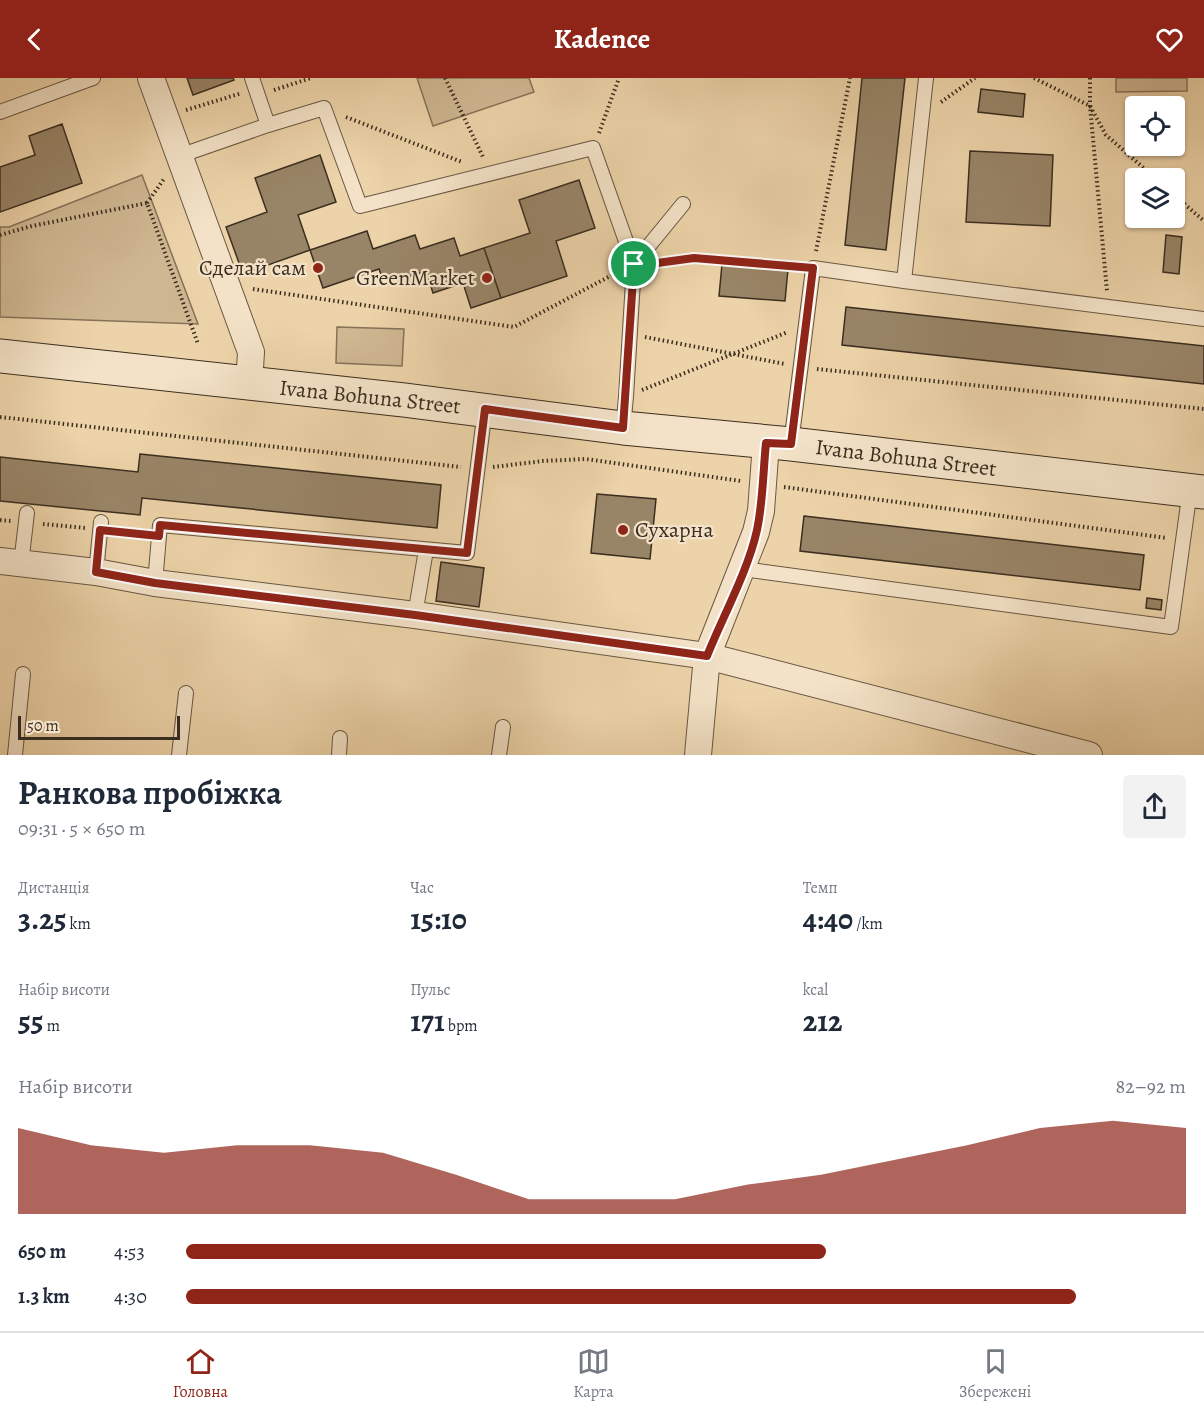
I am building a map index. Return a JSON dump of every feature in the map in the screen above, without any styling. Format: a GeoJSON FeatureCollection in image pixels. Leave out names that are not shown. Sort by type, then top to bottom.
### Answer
{"type":"FeatureCollection","features":[{"type":"Feature","properties":{"kind":"street"},"geometry":{"type":"LineString","coordinates":[[151,78],[251,352],[249,384]]}},
{"type":"Feature","properties":{"kind":"street","name":"Ivana Bohuna Street"},"geometry":{"type":"LineString","coordinates":[[0,356],[485,409],[625,412],[778,444],[1197,491]]}},
{"type":"Feature","properties":{"kind":"street"},"geometry":{"type":"LineString","coordinates":[[698,755],[707,656],[743,570],[756,532],[761,511],[762,484],[778,444]]}},
{"type":"Feature","properties":{"kind":"street"},"geometry":{"type":"LineString","coordinates":[[11,562],[707,656],[1089,755]]}},
{"type":"Feature","properties":{"kind":"lane"},"geometry":{"type":"LineString","coordinates":[[0,112],[93,78]]}},
{"type":"Feature","properties":{"kind":"lane"},"geometry":{"type":"LineString","coordinates":[[904,281],[926,78]]}},
{"type":"Feature","properties":{"kind":"lane"},"geometry":{"type":"LineString","coordinates":[[255,87],[268,125]]}},
{"type":"Feature","properties":{"kind":"lane"},"geometry":{"type":"LineString","coordinates":[[179,156],[324,108],[360,206],[593,148],[634,264],[625,412]]}},
{"type":"Feature","properties":{"kind":"lane"},"geometry":{"type":"LineString","coordinates":[[634,264],[683,204]]}},
{"type":"Feature","properties":{"kind":"lane"},"geometry":{"type":"LineString","coordinates":[[778,444],[800,367],[813,268],[1204,319]]}},
{"type":"Feature","properties":{"kind":"lane"},"geometry":{"type":"LineString","coordinates":[[155,583],[160,525],[467,553],[485,409]]}},
{"type":"Feature","properties":{"kind":"lane"},"geometry":{"type":"LineString","coordinates":[[743,570],[1171,627],[1182,540],[1197,491]]}},
{"type":"Feature","properties":{"kind":"lane"},"geometry":{"type":"LineString","coordinates":[[11,562],[26,518]]}},
{"type":"Feature","properties":{"kind":"lane"},"geometry":{"type":"LineString","coordinates":[[96,572],[100,526]]}},
{"type":"Feature","properties":{"kind":"lane"},"geometry":{"type":"LineString","coordinates":[[415,615],[426,550]]}},
{"type":"Feature","properties":{"kind":"lane"},"geometry":{"type":"LineString","coordinates":[[15,755],[23,674]]}},
{"type":"Feature","properties":{"kind":"lane"},"geometry":{"type":"LineString","coordinates":[[179,755],[186,693]]}},
{"type":"Feature","properties":{"kind":"lane"},"geometry":{"type":"LineString","coordinates":[[499,755],[503,727]]}},
{"type":"Feature","properties":{"kind":"lane"},"geometry":{"type":"LineString","coordinates":[[339,755],[340,738]]}},
{"type":"Feature","properties":{"kind":"path"},"geometry":{"type":"LineString","coordinates":[[177,113],[255,87],[310,78]]}},
{"type":"Feature","properties":{"kind":"path"},"geometry":{"type":"LineString","coordinates":[[445,78],[491,174]]}},
{"type":"Feature","properties":{"kind":"path"},"geometry":{"type":"LineString","coordinates":[[593,148],[619,78]]}},
{"type":"Feature","properties":{"kind":"path"},"geometry":{"type":"LineString","coordinates":[[250,289],[514,327],[634,264],[694,258],[813,268],[850,78]]}},
{"type":"Feature","properties":{"kind":"path"},"geometry":{"type":"LineString","coordinates":[[922,116],[975,78]]}},
{"type":"Feature","properties":{"kind":"path"},"geometry":{"type":"LineString","coordinates":[[1034,78],[1090,106],[1106,135],[1144,168]]}},
{"type":"Feature","properties":{"kind":"path"},"geometry":{"type":"LineString","coordinates":[[1090,78],[1090,106],[1108,307]]}},
{"type":"Feature","properties":{"kind":"path"},"geometry":{"type":"LineString","coordinates":[[324,108],[491,174]]}},
{"type":"Feature","properties":{"kind":"path"},"geometry":{"type":"LineString","coordinates":[[0,235],[32,226],[147,203],[198,344]]}},
{"type":"Feature","properties":{"kind":"path"},"geometry":{"type":"LineString","coordinates":[[1185,205],[1204,221]]}},
{"type":"Feature","properties":{"kind":"path"},"geometry":{"type":"LineString","coordinates":[[625,412],[733,354],[806,325]]}},
{"type":"Feature","properties":{"kind":"path"},"geometry":{"type":"LineString","coordinates":[[630,334],[800,367],[1204,409]]}},
{"type":"Feature","properties":{"kind":"path"},"geometry":{"type":"LineString","coordinates":[[0,417],[478,469],[543,461],[586,459],[1182,540]]}},
{"type":"Feature","properties":{"kind":"path"},"geometry":{"type":"LineString","coordinates":[[0,520],[26,518],[100,526],[159,536]]}},
{"type":"Feature","properties":{"kind":"shaded area"},"geometry":{"type":"Polygon","coordinates":[[[417,78],[529,78],[534,92],[433,126],[417,78]]]}},
{"type":"Feature","properties":{"kind":"shaded area"},"geometry":{"type":"Polygon","coordinates":[[[1116,78],[1187,78],[1187,91],[1116,92],[1116,78]]]}},
{"type":"Feature","properties":{"kind":"shaded area"},"geometry":{"type":"Polygon","coordinates":[[[142,175],[198,324],[0,317],[0,227],[9,227],[142,175]]]}},
{"type":"Feature","properties":{"kind":"shaded area"},"geometry":{"type":"Polygon","coordinates":[[[337,327],[404,329],[402,366],[336,363],[337,327]]]}},
{"type":"Feature","properties":{"kind":"building"},"geometry":{"type":"Polygon","coordinates":[[[187,78],[233,78],[234,80],[193,95],[187,78]]]}},
{"type":"Feature","properties":{"kind":"building"},"geometry":{"type":"Polygon","coordinates":[[[862,78],[905,78],[886,250],[845,245],[862,78]]]}},
{"type":"Feature","properties":{"kind":"building"},"geometry":{"type":"Polygon","coordinates":[[[981,89],[1025,94],[1023,117],[978,112],[981,89]]]}},
{"type":"Feature","properties":{"kind":"building"},"geometry":{"type":"Polygon","coordinates":[[[62,124],[82,183],[0,212],[0,167],[35,155],[29,136],[62,124]]]}},
{"type":"Feature","properties":{"kind":"building"},"geometry":{"type":"Polygon","coordinates":[[[970,151],[1053,155],[1050,226],[966,222],[970,151]]]}},
{"type":"Feature","properties":{"kind":"building"},"geometry":{"type":"Polygon","coordinates":[[[320,155],[336,202],[298,215],[310,250],[243,274],[226,227],[267,212],[255,178],[320,155]]]}},
{"type":"Feature","properties":{"kind":"building"},"geometry":{"type":"Polygon","coordinates":[[[579,180],[595,228],[556,241],[567,276],[501,298],[484,248],[530,233],[519,200],[579,180]]]}},
{"type":"Feature","properties":{"kind":"building"},"geometry":{"type":"Polygon","coordinates":[[[367,231],[373,249],[415,235],[420,249],[454,238],[460,256],[484,248],[501,298],[471,308],[463,283],[433,293],[426,271],[385,285],[379,269],[323,288],[310,250],[367,231]]]}},
{"type":"Feature","properties":{"kind":"building"},"geometry":{"type":"Polygon","coordinates":[[[1166,235],[1182,237],[1179,274],[1163,272],[1166,235]]]}},
{"type":"Feature","properties":{"kind":"building"},"geometry":{"type":"Polygon","coordinates":[[[722,264],[788,269],[785,301],[719,296],[722,264]]]}},
{"type":"Feature","properties":{"kind":"building"},"geometry":{"type":"Polygon","coordinates":[[[846,307],[1204,346],[1204,384],[842,345],[846,307]]]}},
{"type":"Feature","properties":{"kind":"building"},"geometry":{"type":"Polygon","coordinates":[[[140,454],[441,485],[437,528],[142,498],[140,515],[0,501],[0,457],[138,472],[140,454]]]}},
{"type":"Feature","properties":{"kind":"building","name":"Сухарна"},"geometry":{"type":"Polygon","coordinates":[[[597,494],[656,499],[650,559],[591,553],[597,494]]]}},
{"type":"Feature","properties":{"kind":"building"},"geometry":{"type":"Polygon","coordinates":[[[804,516],[1144,555],[1140,590],[800,551],[804,516]]]}},
{"type":"Feature","properties":{"kind":"building"},"geometry":{"type":"Polygon","coordinates":[[[441,562],[484,568],[479,607],[436,601],[441,562]]]}},
{"type":"Feature","properties":{"kind":"building"},"geometry":{"type":"Polygon","coordinates":[[[1147,598],[1162,600],[1161,610],[1146,608],[1147,598]]]}},
{"type":"Feature","properties":{"kind":"place","name":"Сделай сам"},"geometry":{"type":"Point","coordinates":[318,268]}},
{"type":"Feature","properties":{"kind":"place","name":"GreenMarket"},"geometry":{"type":"Point","coordinates":[487,278]}},
{"type":"Feature","properties":{"kind":"place","name":"Сухарна"},"geometry":{"type":"Point","coordinates":[623,530]}},
{"type":"Feature","properties":{"kind":"route"},"geometry":{"type":"LineString","coordinates":[[694,258],[813,268],[791,444],[766,443],[761,511],[756,532],[751,550],[707,656],[415,615],[155,583],[96,572],[100,530],[159,536],[160,525],[467,553],[485,409],[623,428],[634,264],[694,258]]}}]}
